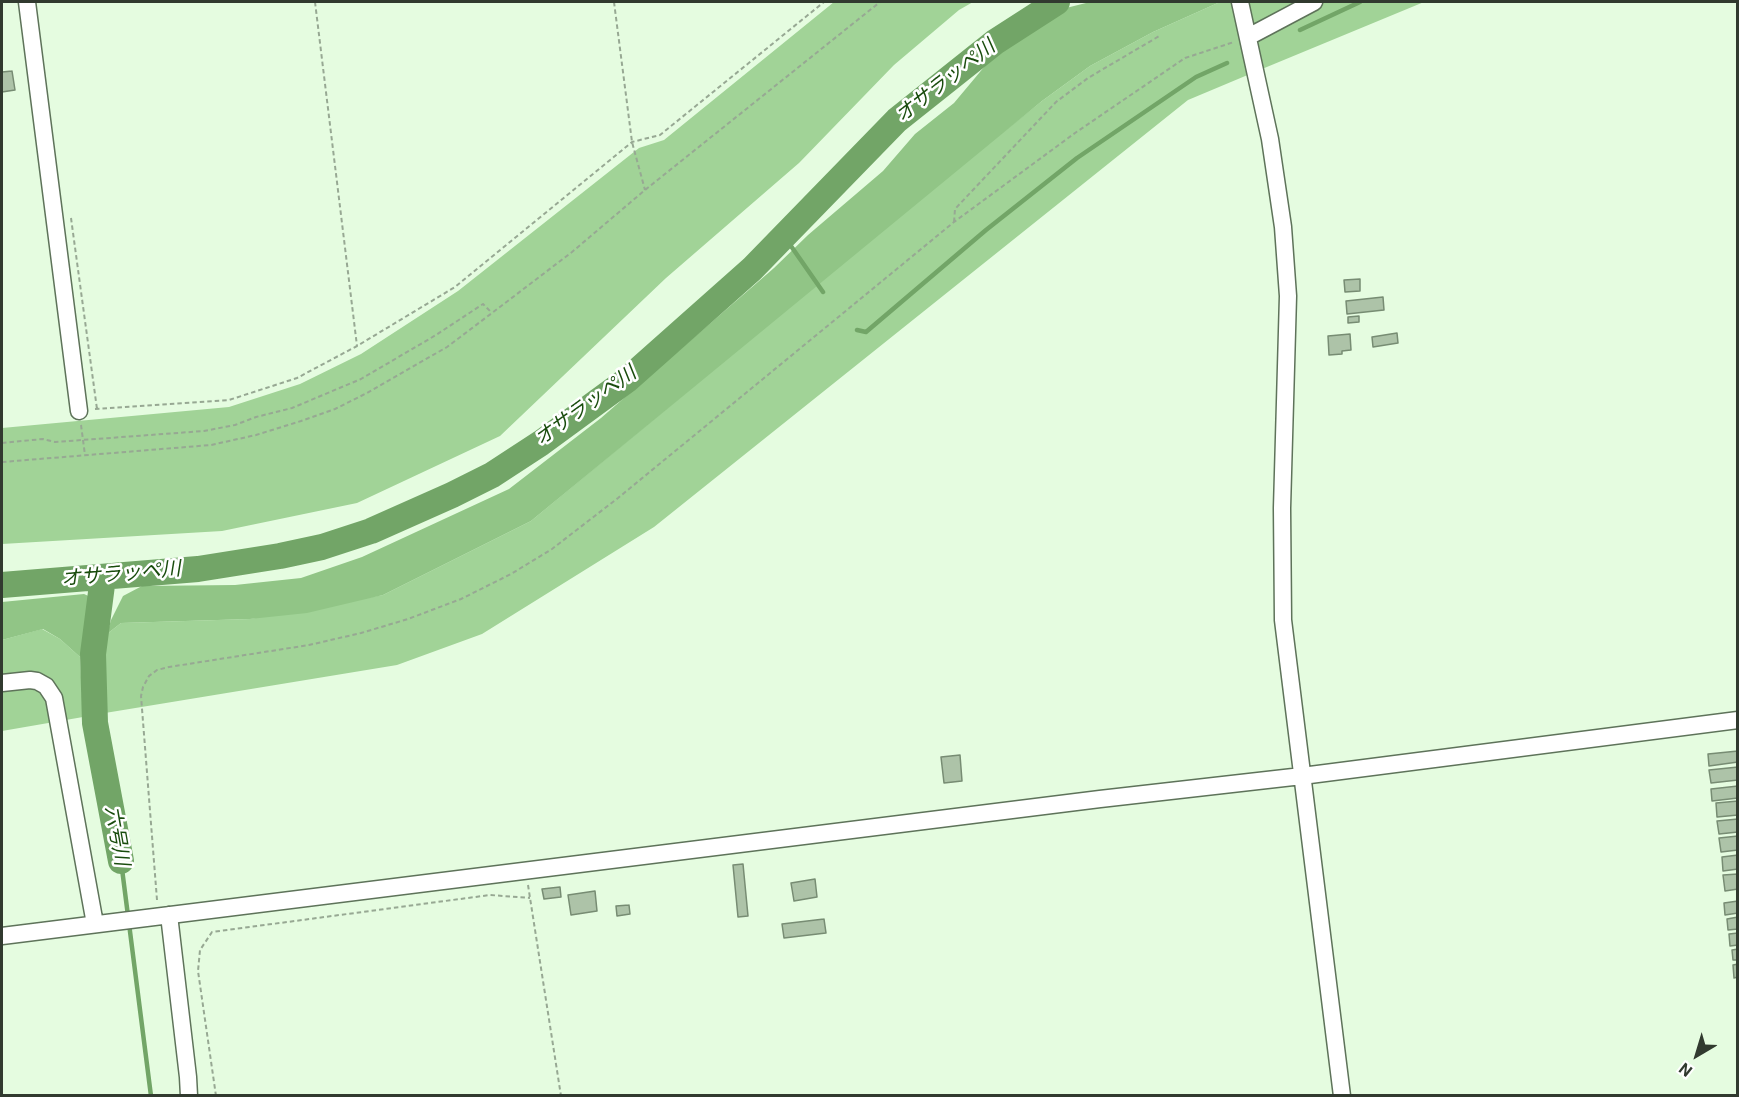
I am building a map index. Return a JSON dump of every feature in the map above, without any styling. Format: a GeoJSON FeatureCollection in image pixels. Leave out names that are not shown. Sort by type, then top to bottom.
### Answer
{"type":"FeatureCollection","features":[{"type":"Feature","properties":{"kind":"street"},"geometry":{"type":"LineString","coordinates":[[27,2],[79,411]]}},
{"type":"Feature","properties":{"kind":"street"},"geometry":{"type":"LineString","coordinates":[[1248,38],[1314,2]]}},
{"type":"Feature","properties":{"kind":"street"},"geometry":{"type":"LineString","coordinates":[[1242,9],[1270,139],[1283,227],[1288,296],[1282,508],[1283,620],[1342,1095]]}},
{"type":"Feature","properties":{"kind":"street"},"geometry":{"type":"LineString","coordinates":[[2,683],[37,681],[46,686],[54,698],[103,923]]}},
{"type":"Feature","properties":{"kind":"street"},"geometry":{"type":"LineString","coordinates":[[2,936],[1100,799],[1302,776],[1737,720]]}},
{"type":"Feature","properties":{"kind":"street"},"geometry":{"type":"LineString","coordinates":[[164,916],[189,1095]]}},
{"type":"Feature","properties":{"kind":"path"},"geometry":{"type":"LineString","coordinates":[[315,2],[357,346]]}},
{"type":"Feature","properties":{"kind":"path"},"geometry":{"type":"LineString","coordinates":[[614,2],[632,142],[645,190]]}},
{"type":"Feature","properties":{"kind":"path"},"geometry":{"type":"LineString","coordinates":[[85,455],[79,411],[229,400],[297,378],[357,346],[455,287],[632,142],[660,135],[824,2]]}},
{"type":"Feature","properties":{"kind":"path"},"geometry":{"type":"LineString","coordinates":[[2,462],[212,445],[256,435],[301,421],[335,409],[367,393],[447,347],[492,313],[572,252],[645,190],[880,2]]}},
{"type":"Feature","properties":{"kind":"path"},"geometry":{"type":"LineString","coordinates":[[954,222],[955,209],[1056,102],[1088,78],[1161,35]]}},
{"type":"Feature","properties":{"kind":"path"},"geometry":{"type":"LineString","coordinates":[[164,916],[141,696],[149,676],[157,670],[169,667],[309,645],[360,633],[408,619],[450,603],[511,574],[552,549],[618,498],[954,222],[1076,133],[1185,58],[1248,38]]}},
{"type":"Feature","properties":{"kind":"path"},"geometry":{"type":"LineString","coordinates":[[2,443],[43,439],[55,442],[83,440],[204,431],[235,426],[256,417],[292,408],[361,379],[483,304],[492,313]]}},
{"type":"Feature","properties":{"kind":"path"},"geometry":{"type":"LineString","coordinates":[[526,870],[561,1095]]}},
{"type":"Feature","properties":{"kind":"path"},"geometry":{"type":"LineString","coordinates":[[216,1095],[198,971],[200,950],[212,932],[490,895],[530,898]]}},
{"type":"Feature","properties":{"kind":"green space"},"geometry":{"type":"Polygon","coordinates":[[[834,2],[973,2],[959,10],[894,65],[799,163],[666,278],[500,436],[357,503],[222,531],[2,544],[2,428],[229,407],[300,384],[361,354],[458,291],[639,148],[664,140],[834,2]]]}},
{"type":"Feature","properties":{"kind":"green space"},"geometry":{"type":"Polygon","coordinates":[[[1090,2],[1220,2],[1153,32],[1090,66],[1042,101],[531,521],[383,595],[307,613],[250,619],[121,623],[107,634],[123,596],[142,586],[235,585],[301,578],[362,557],[509,489],[601,418],[883,171],[915,134],[954,103],[995,54],[1066,8],[1090,2]]]}},
{"type":"Feature","properties":{"kind":"green space"},"geometry":{"type":"Polygon","coordinates":[[[1220,2],[1232,2],[1250,74],[1188,100],[654,527],[482,634],[397,665],[105,713],[101,655],[107,634],[121,623],[250,619],[383,595],[531,521],[929,191],[1042,101],[1090,66],[1153,32],[1220,2]]]}},
{"type":"Feature","properties":{"kind":"green space"},"geometry":{"type":"Polygon","coordinates":[[[1247,2],[1424,2],[1262,69],[1247,2]]]}},
{"type":"Feature","properties":{"kind":"green space"},"geometry":{"type":"Polygon","coordinates":[[[84,594],[93,598],[80,657],[60,639],[43,629],[2,640],[2,602],[84,594]]]}},
{"type":"Feature","properties":{"kind":"green space"},"geometry":{"type":"Polygon","coordinates":[[[42,629],[60,639],[80,657],[83,717],[2,731],[2,640],[42,629]]]}},
{"type":"Feature","properties":{"kind":"building"},"geometry":{"type":"Polygon","coordinates":[[[12,71],[15,90],[2,92],[2,72],[12,71]]]}},
{"type":"Feature","properties":{"kind":"building"},"geometry":{"type":"Polygon","coordinates":[[[1360,279],[1360,291],[1345,292],[1344,280],[1360,279]]]}},
{"type":"Feature","properties":{"kind":"building"},"geometry":{"type":"Polygon","coordinates":[[[1383,297],[1384,310],[1347,314],[1346,301],[1383,297]]]}},
{"type":"Feature","properties":{"kind":"building"},"geometry":{"type":"Polygon","coordinates":[[[1359,316],[1359,322],[1348,323],[1348,317],[1359,316]]]}},
{"type":"Feature","properties":{"kind":"building"},"geometry":{"type":"Polygon","coordinates":[[[1397,333],[1398,343],[1373,347],[1372,337],[1397,333]]]}},
{"type":"Feature","properties":{"kind":"building"},"geometry":{"type":"Polygon","coordinates":[[[1350,334],[1351,350],[1342,351],[1342,354],[1329,355],[1328,336],[1350,334]]]}},
{"type":"Feature","properties":{"kind":"building"},"geometry":{"type":"Polygon","coordinates":[[[1738,751],[1738,762],[1709,766],[1708,754],[1738,751]]]}},
{"type":"Feature","properties":{"kind":"building"},"geometry":{"type":"Polygon","coordinates":[[[960,755],[962,781],[944,783],[941,757],[960,755]]]}},
{"type":"Feature","properties":{"kind":"building"},"geometry":{"type":"Polygon","coordinates":[[[1738,767],[1738,780],[1711,783],[1709,770],[1738,767]]]}},
{"type":"Feature","properties":{"kind":"building"},"geometry":{"type":"Polygon","coordinates":[[[1738,786],[1738,798],[1712,801],[1711,789],[1738,786]]]}},
{"type":"Feature","properties":{"kind":"building"},"geometry":{"type":"Polygon","coordinates":[[[1738,801],[1738,815],[1717,817],[1716,803],[1738,801]]]}},
{"type":"Feature","properties":{"kind":"building"},"geometry":{"type":"Polygon","coordinates":[[[1738,819],[1738,832],[1719,834],[1717,821],[1738,819]]]}},
{"type":"Feature","properties":{"kind":"building"},"geometry":{"type":"Polygon","coordinates":[[[1738,836],[1738,850],[1721,852],[1719,838],[1738,836]]]}},
{"type":"Feature","properties":{"kind":"building"},"geometry":{"type":"Polygon","coordinates":[[[1738,855],[1738,869],[1723,871],[1722,857],[1738,855]]]}},
{"type":"Feature","properties":{"kind":"building"},"geometry":{"type":"Polygon","coordinates":[[[743,864],[748,916],[738,917],[733,865],[743,864]]]}},
{"type":"Feature","properties":{"kind":"building"},"geometry":{"type":"Polygon","coordinates":[[[1738,874],[1738,889],[1725,891],[1723,875],[1738,874]]]}},
{"type":"Feature","properties":{"kind":"building"},"geometry":{"type":"Polygon","coordinates":[[[815,879],[817,897],[794,901],[791,883],[815,879]]]}},
{"type":"Feature","properties":{"kind":"building"},"geometry":{"type":"Polygon","coordinates":[[[560,887],[561,897],[544,899],[542,889],[560,887]]]}},
{"type":"Feature","properties":{"kind":"building"},"geometry":{"type":"Polygon","coordinates":[[[595,891],[597,911],[571,915],[568,895],[595,891]]]}},
{"type":"Feature","properties":{"kind":"building"},"geometry":{"type":"Polygon","coordinates":[[[1738,901],[1738,913],[1725,915],[1724,903],[1738,901]]]}},
{"type":"Feature","properties":{"kind":"building"},"geometry":{"type":"Polygon","coordinates":[[[629,905],[630,914],[617,916],[616,906],[629,905]]]}},
{"type":"Feature","properties":{"kind":"building"},"geometry":{"type":"Polygon","coordinates":[[[1738,917],[1738,929],[1728,930],[1727,919],[1738,917]]]}},
{"type":"Feature","properties":{"kind":"building"},"geometry":{"type":"Polygon","coordinates":[[[824,919],[826,933],[784,938],[782,924],[824,919]]]}},
{"type":"Feature","properties":{"kind":"building"},"geometry":{"type":"Polygon","coordinates":[[[1738,933],[1738,945],[1730,946],[1729,934],[1738,933]]]}},
{"type":"Feature","properties":{"kind":"building"},"geometry":{"type":"Polygon","coordinates":[[[1738,949],[1738,960],[1733,960],[1732,950],[1738,949]]]}},
{"type":"Feature","properties":{"kind":"building"},"geometry":{"type":"Polygon","coordinates":[[[1738,964],[1738,977],[1734,978],[1733,965],[1738,964]]]}},
{"type":"Feature","properties":{"kind":"waterway"},"geometry":{"type":"LineString","coordinates":[[1039,2],[1046,8]]}},
{"type":"Feature","properties":{"kind":"waterway","name":"オサラッペ川"},"geometry":{"type":"LineString","coordinates":[[2,585],[198,569],[322,547],[371,531],[492,475],[541,443],[627,380],[752,269],[897,120],[995,42],[1057,2]]}},
{"type":"Feature","properties":{"kind":"waterway"},"geometry":{"type":"LineString","coordinates":[[1300,30],[1360,2]]}},
{"type":"Feature","properties":{"kind":"waterway"},"geometry":{"type":"LineString","coordinates":[[857,330],[866,332],[986,230],[1077,158],[1196,77],[1227,63]]}},
{"type":"Feature","properties":{"kind":"waterway"},"geometry":{"type":"LineString","coordinates":[[784,236],[823,292]]}},
{"type":"Feature","properties":{"kind":"waterway","name":"六号川"},"geometry":{"type":"LineString","coordinates":[[103,577],[93,654],[95,723],[121,861]]}},
{"type":"Feature","properties":{"kind":"waterway","name":"六号川"},"geometry":{"type":"LineString","coordinates":[[121,861],[151,1096]]}}]}
